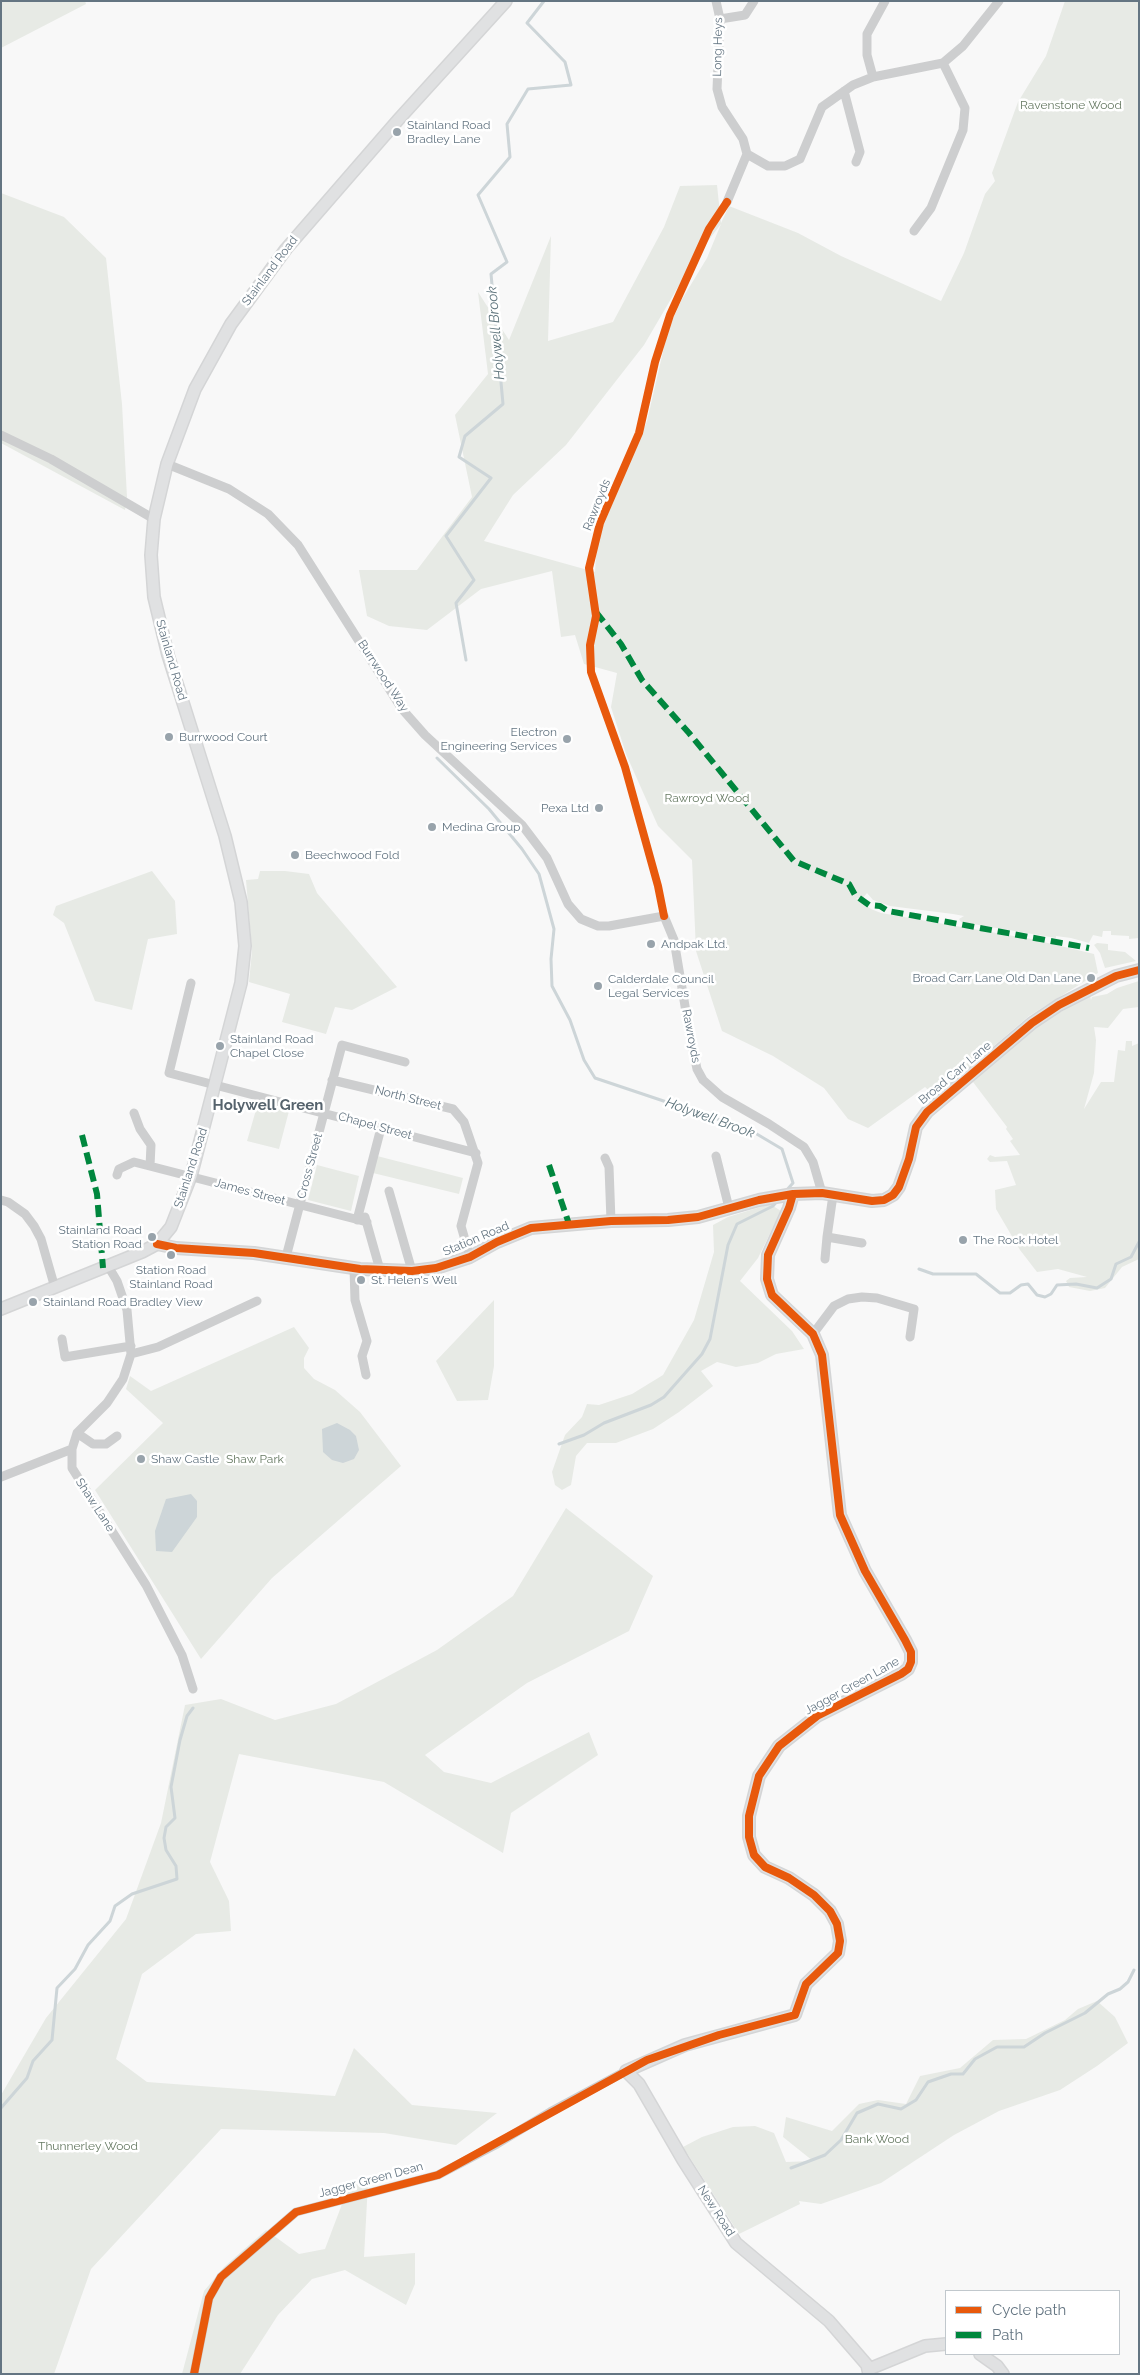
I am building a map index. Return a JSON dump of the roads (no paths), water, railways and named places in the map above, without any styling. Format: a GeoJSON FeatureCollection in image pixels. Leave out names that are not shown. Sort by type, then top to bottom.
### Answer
{"type":"FeatureCollection","features":[{"type":"Feature","properties":{"kind":"street","name":"Stainland Road"},"geometry":{"type":"LineString","coordinates":[[1,1309],[142,1252],[157,1244],[171,1227],[191,1176],[241,983],[245,946],[241,902],[225,836],[171,664],[154,597],[150,555],[154,519],[167,464],[195,389],[231,324],[286,249],[398,120],[506,1]]}},
{"type":"Feature","properties":{"kind":"street","name":"Long Heys"},"geometry":{"type":"LineString","coordinates":[[716,1],[720,19],[717,89],[722,107],[743,139],[747,154]]}},
{"type":"Feature","properties":{"kind":"street"},"geometry":{"type":"LineString","coordinates":[[720,19],[745,15],[754,1]]}},
{"type":"Feature","properties":{"kind":"street"},"geometry":{"type":"LineString","coordinates":[[873,77],[867,55],[867,34],[885,1]]}},
{"type":"Feature","properties":{"kind":"street"},"geometry":{"type":"LineString","coordinates":[[727,202],[747,154],[768,166],[785,166],[800,159],[822,107],[844,91],[873,77],[943,63],[963,46],[999,1]]}},
{"type":"Feature","properties":{"kind":"street"},"geometry":{"type":"LineString","coordinates":[[914,231],[931,208],[963,130],[965,108],[943,63]]}},
{"type":"Feature","properties":{"kind":"street"},"geometry":{"type":"LineString","coordinates":[[844,91],[860,152],[856,162]]}},
{"type":"Feature","properties":{"kind":"street"},"geometry":{"type":"LineString","coordinates":[[1,435],[51,459],[154,519]]}},
{"type":"Feature","properties":{"kind":"street","name":"Burrwood Way"},"geometry":{"type":"LineString","coordinates":[[167,464],[229,489],[268,514],[298,545],[402,709],[425,734],[522,825],[547,858],[568,904],[581,919],[598,926],[609,926],[664,916]]}},
{"type":"Feature","properties":{"kind":"street","name":"Rawroyds"},"geometry":{"type":"LineString","coordinates":[[664,916],[674,940],[689,1030],[698,1069],[703,1080],[722,1097],[804,1147],[827,1194]]}},
{"type":"Feature","properties":{"kind":"street","name":"Broad Carr Lane"},"geometry":{"type":"LineString","coordinates":[[773,1197],[792,1194],[827,1194],[872,1202],[884,1200],[893,1195],[902,1181],[918,1124],[927,1112],[1032,1023],[1053,1009],[1116,976],[1139,970]]}},
{"type":"Feature","properties":{"kind":"street","name":"Chapel Street"},"geometry":{"type":"LineString","coordinates":[[191,983],[169,1073],[476,1153]]}},
{"type":"Feature","properties":{"kind":"street","name":"Cross Street"},"geometry":{"type":"LineString","coordinates":[[286,1257],[342,1045],[405,1062]]}},
{"type":"Feature","properties":{"kind":"street","name":"North Street"},"geometry":{"type":"LineString","coordinates":[[332,1080],[453,1109],[464,1122],[478,1163],[461,1226],[470,1257]]}},
{"type":"Feature","properties":{"kind":"street"},"geometry":{"type":"LineString","coordinates":[[134,1113],[140,1129],[151,1145],[150,1166]]}},
{"type":"Feature","properties":{"kind":"street"},"geometry":{"type":"LineString","coordinates":[[380,1270],[362,1221],[361,1204],[381,1128]]}},
{"type":"Feature","properties":{"kind":"street"},"geometry":{"type":"LineString","coordinates":[[716,1156],[729,1208]]}},
{"type":"Feature","properties":{"kind":"street"},"geometry":{"type":"LineString","coordinates":[[605,1158],[609,1167],[612,1221]]}},
{"type":"Feature","properties":{"kind":"street","name":"James Street"},"geometry":{"type":"LineString","coordinates":[[117,1176],[119,1169],[134,1162],[362,1221]]}},
{"type":"Feature","properties":{"kind":"street"},"geometry":{"type":"LineString","coordinates":[[389,1191],[412,1271]]}},
{"type":"Feature","properties":{"kind":"street","name":"Jagger Green Lane"},"geometry":{"type":"LineString","coordinates":[[626,2071],[685,2045],[795,2015],[806,1984],[838,1953],[840,1941],[837,1924],[830,1911],[814,1895],[790,1878],[765,1867],[754,1855],[749,1837],[749,1816],[759,1776],[779,1746],[817,1716],[901,1674],[908,1669],[911,1662],[911,1652],[865,1571],[840,1515],[822,1355],[813,1334],[772,1295],[767,1279],[768,1255],[789,1208],[792,1194]]}},
{"type":"Feature","properties":{"kind":"street"},"geometry":{"type":"LineString","coordinates":[[825,1259],[827,1194]]}},
{"type":"Feature","properties":{"kind":"street","name":"Station Road"},"geometry":{"type":"LineString","coordinates":[[157,1244],[178,1249],[286,1257],[354,1268],[412,1271],[436,1268],[470,1257],[497,1242],[531,1228],[559,1224],[698,1217],[773,1197]]}},
{"type":"Feature","properties":{"kind":"street"},"geometry":{"type":"LineString","coordinates":[[1,1200],[8,1202],[25,1214],[34,1226],[41,1239],[55,1288]]}},
{"type":"Feature","properties":{"kind":"street"},"geometry":{"type":"LineString","coordinates":[[827,1237],[862,1243]]}},
{"type":"Feature","properties":{"kind":"street","name":"Shaw Lane"},"geometry":{"type":"LineString","coordinates":[[108,1266],[117,1281],[127,1310],[131,1350],[123,1379],[107,1403],[78,1433],[72,1448],[72,1468],[126,1552],[155,1602],[182,1655],[193,1689]]}},
{"type":"Feature","properties":{"kind":"street"},"geometry":{"type":"LineString","coordinates":[[354,1268],[355,1300],[367,1341],[362,1356],[366,1375]]}},
{"type":"Feature","properties":{"kind":"street"},"geometry":{"type":"LineString","coordinates":[[813,1334],[834,1306],[848,1299],[862,1297],[877,1298],[914,1309],[910,1337]]}},
{"type":"Feature","properties":{"kind":"street"},"geometry":{"type":"LineString","coordinates":[[62,1339],[65,1357],[158,1347],[257,1301]]}},
{"type":"Feature","properties":{"kind":"street"},"geometry":{"type":"LineString","coordinates":[[78,1433],[94,1444],[106,1444],[117,1436]]}},
{"type":"Feature","properties":{"kind":"street"},"geometry":{"type":"LineString","coordinates":[[1,1477],[72,1448]]}},
{"type":"Feature","properties":{"kind":"street","name":"New Road"},"geometry":{"type":"LineString","coordinates":[[626,2071],[640,2084],[683,2160],[736,2243],[829,2321],[869,2372]]}},
{"type":"Feature","properties":{"kind":"street","name":"Jagger Green Dean"},"geometry":{"type":"LineString","coordinates":[[194,2374],[209,2298],[220,2277],[296,2212],[438,2175],[626,2071]]}},
{"type":"Feature","properties":{"kind":"street"},"geometry":{"type":"LineString","coordinates":[[869,2372],[919,2348],[945,2344]]}},
{"type":"Feature","properties":{"kind":"street"},"geometry":{"type":"LineString","coordinates":[[981,2355],[997,2366],[1003,2374]]}},
{"type":"Feature","properties":{"kind":"waterway","name":"Holywell Brook"},"geometry":{"type":"LineString","coordinates":[[466,660],[456,603],[474,580],[446,536],[491,478],[459,457],[465,436],[503,404],[491,274],[507,262],[478,195],[510,157],[507,124],[528,89],[571,85],[565,62],[527,23],[544,1]]}},
{"type":"Feature","properties":{"kind":"waterway","name":"Holywell Brook"},"geometry":{"type":"LineString","coordinates":[[437,758],[489,809],[522,849],[539,874],[554,929],[551,959],[552,986],[570,1020],[584,1060],[595,1078],[750,1130],[782,1149],[793,1183],[785,1192]]}},
{"type":"Feature","properties":{"kind":"waterway","name":"Holywell Brook"},"geometry":{"type":"LineString","coordinates":[[559,1444],[584,1435],[604,1423],[651,1405],[664,1397],[702,1354],[710,1339],[728,1245],[737,1224],[773,1206],[778,1200]]}},
{"type":"Feature","properties":{"kind":"waterway"},"geometry":{"type":"LineString","coordinates":[[919,1269],[933,1274],[976,1274],[1000,1293],[1010,1293],[1021,1285],[1028,1284],[1037,1295],[1045,1297],[1051,1294],[1057,1285],[1076,1284],[1097,1288],[1111,1279],[1116,1264],[1131,1257],[1139,1242]]}},
{"type":"Feature","properties":{"kind":"waterway","name":"Holywell Brook"},"geometry":{"type":"LineString","coordinates":[[1,2108],[27,2078],[33,2061],[52,2040],[57,1988],[75,1969],[88,1945],[110,1921],[115,1906],[132,1894],[177,1879],[176,1866],[166,1850],[164,1838],[166,1827],[175,1818],[171,1787],[180,1740],[187,1716],[193,1708]]}},
{"type":"Feature","properties":{"kind":"waterway"},"geometry":{"type":"LineString","coordinates":[[791,2168],[825,2155],[841,2140],[857,2113],[878,2104],[901,2109],[916,2100],[928,2082],[951,2074],[963,2074],[975,2059],[997,2047],[1024,2047],[1045,2033],[1085,2013],[1108,1994],[1120,1989],[1128,1982],[1134,1970]]}},
{"type":"Feature","properties":{"kind":"place","name":"Stainland Road Bradley Lane"},"geometry":{"type":"Point","coordinates":[397,132]}},
{"type":"Feature","properties":{"kind":"place","name":"Burrwood Court"},"geometry":{"type":"Point","coordinates":[169,737]}},
{"type":"Feature","properties":{"kind":"place","name":"Electron Engineering Services"},"geometry":{"type":"Point","coordinates":[567,739]}},
{"type":"Feature","properties":{"kind":"place","name":"Pexa Ltd"},"geometry":{"type":"Point","coordinates":[599,808]}},
{"type":"Feature","properties":{"kind":"place","name":"Medina Group"},"geometry":{"type":"Point","coordinates":[432,827]}},
{"type":"Feature","properties":{"kind":"place","name":"Beechwood Fold"},"geometry":{"type":"Point","coordinates":[295,855]}},
{"type":"Feature","properties":{"kind":"place","name":"Andpak Ltd."},"geometry":{"type":"Point","coordinates":[651,944]}},
{"type":"Feature","properties":{"kind":"place","name":"Broad Carr Lane Old Dan Lane"},"geometry":{"type":"Point","coordinates":[1091,978]}},
{"type":"Feature","properties":{"kind":"place","name":"Calderdale Council Legal Services"},"geometry":{"type":"Point","coordinates":[598,986]}},
{"type":"Feature","properties":{"kind":"place","name":"Stainland Road Chapel Close"},"geometry":{"type":"Point","coordinates":[220,1046]}},
{"type":"Feature","properties":{"kind":"place","name":"Stainland Road Station Road"},"geometry":{"type":"Point","coordinates":[152,1237]}},
{"type":"Feature","properties":{"kind":"place","name":"The Rock Hotel"},"geometry":{"type":"Point","coordinates":[963,1240]}},
{"type":"Feature","properties":{"kind":"place","name":"Station Road Stainland Road"},"geometry":{"type":"Point","coordinates":[171,1255]}},
{"type":"Feature","properties":{"kind":"place","name":"St. Helen's Well"},"geometry":{"type":"Point","coordinates":[361,1280]}},
{"type":"Feature","properties":{"kind":"place","name":"Stainland Road Bradley View"},"geometry":{"type":"Point","coordinates":[33,1302]}},
{"type":"Feature","properties":{"kind":"place","name":"Shaw Castle"},"geometry":{"type":"Point","coordinates":[141,1459]}},
{"type":"Feature","properties":{"kind":"district","name":"Holywell Green"},"geometry":{"type":"Point","coordinates":[268,1105]}},
{"type":"Feature","properties":{"kind":"park label","name":"Ravenstone Wood"},"geometry":{"type":"Point","coordinates":[1071,105]}},
{"type":"Feature","properties":{"kind":"park label","name":"Rawroyd Wood"},"geometry":{"type":"Point","coordinates":[707,798]}},
{"type":"Feature","properties":{"kind":"park label","name":"Shaw Park"},"geometry":{"type":"Point","coordinates":[255,1459]}},
{"type":"Feature","properties":{"kind":"park label","name":"Bank Wood"},"geometry":{"type":"Point","coordinates":[877,2139]}},
{"type":"Feature","properties":{"kind":"park label","name":"Thunnerley Wood"},"geometry":{"type":"Point","coordinates":[88,2146]}}]}
